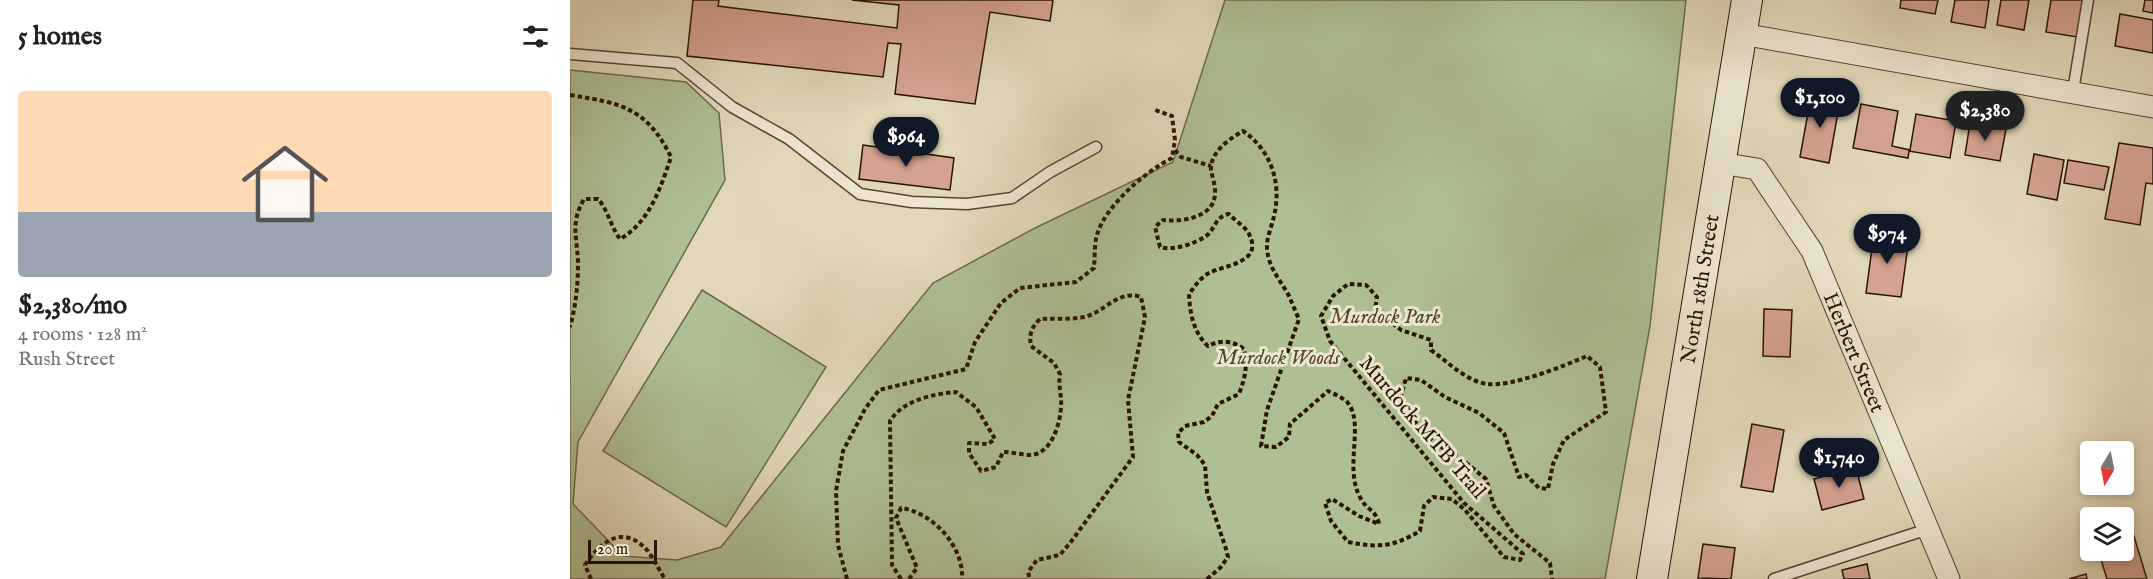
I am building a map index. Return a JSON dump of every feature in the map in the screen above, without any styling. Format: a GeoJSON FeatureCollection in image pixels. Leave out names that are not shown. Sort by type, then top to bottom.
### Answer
{"type":"FeatureCollection","features":[{"type":"Feature","properties":{"kind":"main road","name":"North 18th Street"},"geometry":{"type":"LineString","coordinates":[[1652,579],[1747,0]]}},
{"type":"Feature","properties":{"kind":"street"},"geometry":{"type":"LineString","coordinates":[[1742,34],[2153,107]]}},
{"type":"Feature","properties":{"kind":"street","name":"Herbert Street"},"geometry":{"type":"LineString","coordinates":[[1720,163],[1756,169],[1812,251],[1949,579]]}},
{"type":"Feature","properties":{"kind":"lane"},"geometry":{"type":"LineString","coordinates":[[2073,92],[2088,0]]}},
{"type":"Feature","properties":{"kind":"lane"},"geometry":{"type":"LineString","coordinates":[[570,54],[677,63],[732,107],[789,139],[860,194],[912,202],[967,204],[1012,198],[1050,172],[1095,147]]}},
{"type":"Feature","properties":{"kind":"lane"},"geometry":{"type":"LineString","coordinates":[[1774,579],[1928,529]]}},
{"type":"Feature","properties":{"kind":"path"},"geometry":{"type":"LineString","coordinates":[[570,95],[608,102],[639,113],[661,136],[671,157],[661,186],[636,230],[620,239],[611,227],[604,205],[598,199],[584,199],[577,211],[574,230],[578,260],[578,298],[570,327]]}},
{"type":"Feature","properties":{"kind":"path"},"geometry":{"type":"LineString","coordinates":[[847,579],[838,545],[836,491],[843,450],[874,396],[879,390],[966,369],[975,342],[1001,303],[1020,288],[1076,282],[1094,268],[1097,235],[1108,213],[1156,166],[1172,158],[1175,150],[1172,116],[1155,110]]}},
{"type":"Feature","properties":{"kind":"path","name":"Murdock MTB Trail"},"geometry":{"type":"LineString","coordinates":[[1211,166],[1224,142],[1243,131],[1258,141],[1272,164],[1276,188],[1275,205],[1267,244],[1272,272],[1288,294],[1299,319],[1267,410],[1261,446],[1276,447],[1289,437],[1290,424],[1329,391],[1348,402],[1356,420],[1353,472],[1361,500],[1378,517],[1379,524],[1359,516],[1332,499],[1325,503],[1331,521],[1348,542],[1377,547],[1405,540],[1420,531],[1424,506],[1433,497],[1452,499],[1465,510],[1504,557],[1520,560],[1523,554],[1464,503],[1330,341],[1321,316],[1334,296],[1348,284],[1366,285],[1377,297],[1375,310],[1401,330],[1431,340],[1431,350],[1466,376],[1486,384],[1507,383],[1564,366],[1587,356],[1600,367],[1606,412],[1564,440],[1553,464],[1548,489],[1539,488],[1530,483],[1526,475],[1519,477],[1504,432],[1479,413],[1445,397],[1421,380],[1406,378],[1401,396],[1410,416],[1434,443],[1459,457],[1486,479],[1494,506],[1514,534],[1550,563],[1552,579]]}},
{"type":"Feature","properties":{"kind":"path"},"geometry":{"type":"LineString","coordinates":[[1175,150],[1181,157],[1211,166],[1216,196],[1211,206],[1202,215],[1181,222],[1163,220],[1155,227],[1155,236],[1160,247],[1176,248],[1207,236],[1216,222],[1226,214],[1243,226],[1251,242],[1248,256],[1240,263],[1208,274],[1190,294],[1192,318],[1202,340],[1208,346],[1223,342],[1237,344],[1244,350],[1247,360],[1239,394],[1218,404],[1212,416],[1194,426],[1185,426],[1178,433],[1179,442],[1205,465],[1207,492],[1227,549],[1228,557],[1207,579]]}},
{"type":"Feature","properties":{"kind":"path"},"geometry":{"type":"LineString","coordinates":[[901,579],[892,566],[891,532],[891,420],[897,410],[923,398],[956,392],[976,407],[994,439],[988,444],[969,443],[969,453],[981,471],[996,467],[1003,452],[1032,455],[1048,446],[1058,428],[1062,404],[1058,387],[1060,374],[1054,363],[1031,346],[1032,326],[1040,319],[1087,317],[1118,298],[1132,294],[1141,297],[1145,317],[1128,400],[1133,457],[1060,555],[1037,560],[1028,572],[1030,579]]}},
{"type":"Feature","properties":{"kind":"path"},"geometry":{"type":"LineString","coordinates":[[909,579],[917,568],[896,518],[901,508],[914,510],[936,524],[954,549],[962,570],[962,579]]}},
{"type":"Feature","properties":{"kind":"path"},"geometry":{"type":"LineString","coordinates":[[591,579],[585,565],[592,554],[600,545],[620,537],[631,538],[647,550],[665,579]]}},
{"type":"Feature","properties":{"kind":"green space","name":"Murdock Park"},"geometry":{"type":"Polygon","coordinates":[[[1225,0],[1686,0],[1650,326],[1605,579],[570,579],[570,70],[686,82],[719,113],[725,180],[578,442],[573,504],[623,556],[677,560],[721,547],[933,283],[1035,228],[1173,162],[1225,0]]]}},
{"type":"Feature","properties":{"kind":"green space"},"geometry":{"type":"Polygon","coordinates":[[[702,290],[826,367],[726,527],[603,451],[702,290]]]}},
{"type":"Feature","properties":{"kind":"building"},"geometry":{"type":"Polygon","coordinates":[[[693,0],[719,0],[718,6],[897,28],[899,5],[852,0],[1053,0],[1050,21],[990,12],[975,104],[895,94],[901,44],[888,43],[883,77],[687,56],[693,0]]]}},
{"type":"Feature","properties":{"kind":"building"},"geometry":{"type":"Polygon","coordinates":[[[1901,0],[1938,0],[1935,14],[1900,8],[1901,0]]]}},
{"type":"Feature","properties":{"kind":"building"},"geometry":{"type":"Polygon","coordinates":[[[1955,0],[1989,0],[1985,28],[1951,22],[1955,0]]]}},
{"type":"Feature","properties":{"kind":"building"},"geometry":{"type":"Polygon","coordinates":[[[2001,0],[2029,0],[2024,30],[1997,25],[2001,0]]]}},
{"type":"Feature","properties":{"kind":"building"},"geometry":{"type":"Polygon","coordinates":[[[2051,0],[2083,0],[2077,37],[2046,32],[2051,0]]]}},
{"type":"Feature","properties":{"kind":"building"},"geometry":{"type":"Polygon","coordinates":[[[2145,0],[2153,0],[2153,13],[2143,11],[2145,0]]]}},
{"type":"Feature","properties":{"kind":"building"},"geometry":{"type":"Polygon","coordinates":[[[2120,14],[2153,20],[2153,53],[2115,46],[2120,14]]]}},
{"type":"Feature","properties":{"kind":"building"},"geometry":{"type":"Polygon","coordinates":[[[1811,96],[1840,101],[1829,163],[1800,157],[1811,96]]]}},
{"type":"Feature","properties":{"kind":"building"},"geometry":{"type":"Polygon","coordinates":[[[1861,104],[1898,111],[1892,146],[1910,150],[1916,114],[1956,121],[1950,158],[1909,151],[1908,158],[1853,148],[1861,104]]]}},
{"type":"Feature","properties":{"kind":"building"},"geometry":{"type":"Polygon","coordinates":[[[1970,123],[2006,129],[2000,161],[1965,155],[1970,123]]]}},
{"type":"Feature","properties":{"kind":"building"},"geometry":{"type":"Polygon","coordinates":[[[2119,143],[2153,148],[2153,184],[2146,183],[2140,225],[2105,219],[2119,143]]]}},
{"type":"Feature","properties":{"kind":"building"},"geometry":{"type":"Polygon","coordinates":[[[863,145],[954,158],[950,190],[859,179],[863,145]]]}},
{"type":"Feature","properties":{"kind":"building"},"geometry":{"type":"Polygon","coordinates":[[[2034,154],[2064,160],[2057,200],[2027,194],[2034,154]]]}},
{"type":"Feature","properties":{"kind":"building"},"geometry":{"type":"Polygon","coordinates":[[[2068,160],[2109,167],[2104,190],[2064,183],[2068,160]]]}},
{"type":"Feature","properties":{"kind":"building"},"geometry":{"type":"Polygon","coordinates":[[[1874,233],[1909,238],[1901,297],[1866,293],[1874,233]]]}},
{"type":"Feature","properties":{"kind":"building"},"geometry":{"type":"Polygon","coordinates":[[[1764,309],[1792,310],[1790,357],[1763,356],[1764,309]]]}},
{"type":"Feature","properties":{"kind":"building"},"geometry":{"type":"Polygon","coordinates":[[[1752,424],[1784,430],[1773,492],[1741,487],[1752,424]]]}},
{"type":"Feature","properties":{"kind":"building"},"geometry":{"type":"Polygon","coordinates":[[[1856,468],[1864,499],[1822,510],[1814,479],[1856,468]]]}},
{"type":"Feature","properties":{"kind":"building"},"geometry":{"type":"Polygon","coordinates":[[[2134,537],[2147,579],[2107,579],[2101,561],[2134,561],[2134,537]]]}},
{"type":"Feature","properties":{"kind":"building"},"geometry":{"type":"Polygon","coordinates":[[[1703,544],[1735,548],[1731,579],[1698,578],[1703,544]]]}},
{"type":"Feature","properties":{"kind":"building"},"geometry":{"type":"Polygon","coordinates":[[[1867,564],[1870,579],[1844,579],[1842,570],[1867,564]]]}},
{"type":"Feature","properties":{"kind":"building"},"geometry":{"type":"Polygon","coordinates":[[[2086,574],[2087,579],[2069,579],[2086,574]]]}},
{"type":"Feature","properties":{"kind":"park label","name":"Murdock Woods"},"geometry":{"type":"Point","coordinates":[1278,357]}}]}
